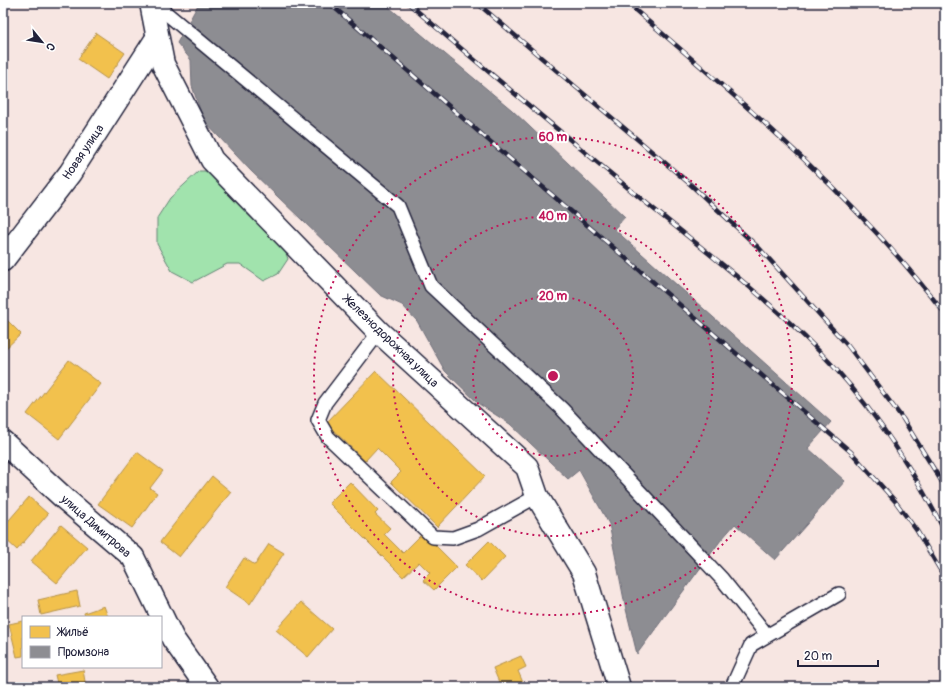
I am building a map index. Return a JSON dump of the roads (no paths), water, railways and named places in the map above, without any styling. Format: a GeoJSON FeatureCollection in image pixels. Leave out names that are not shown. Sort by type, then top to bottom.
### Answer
{"type":"FeatureCollection","features":[{"type":"Feature","properties":{"kind":"street","name":"Железнодорожная улица"},"geometry":{"type":"LineString","coordinates":[[150,3],[163,64],[212,160],[379,332],[527,467],[537,496],[584,573],[619,687]]}},
{"type":"Feature","properties":{"kind":"street","name":"Новая улица"},"geometry":{"type":"LineString","coordinates":[[3,260],[70,173],[157,38]]}},
{"type":"Feature","properties":{"kind":"street","name":"улица Димитрова"},"geometry":{"type":"LineString","coordinates":[[3,442],[64,499],[133,557],[162,616]]}},
{"type":"Feature","properties":{"kind":"street","name":"улица Димитрова"},"geometry":{"type":"LineString","coordinates":[[162,616],[173,639],[207,687]]}},
{"type":"Feature","properties":{"kind":"lane"},"geometry":{"type":"LineString","coordinates":[[154,3],[398,206],[431,286],[562,409],[722,580],[767,635]]}},
{"type":"Feature","properties":{"kind":"lane"},"geometry":{"type":"LineString","coordinates":[[379,332],[325,403],[318,420],[328,437],[433,537],[453,538],[478,530],[537,496]]}},
{"type":"Feature","properties":{"kind":"lane"},"geometry":{"type":"LineString","coordinates":[[732,687],[751,645],[839,594]]}},
{"type":"Feature","properties":{"kind":"railway"},"geometry":{"type":"LineString","coordinates":[[329,3],[851,452],[895,501],[917,531],[945,578]]}},
{"type":"Feature","properties":{"kind":"railway"},"geometry":{"type":"LineString","coordinates":[[408,3],[552,125],[754,291],[798,330],[838,371],[873,414],[919,484],[945,532]]}},
{"type":"Feature","properties":{"kind":"railway"},"geometry":{"type":"LineString","coordinates":[[477,3],[690,184],[760,249],[848,346],[903,419],[945,487]]}},
{"type":"Feature","properties":{"kind":"railway"},"geometry":{"type":"LineString","coordinates":[[627,3],[712,76],[794,150],[834,189],[910,270],[945,314]]}}]}
